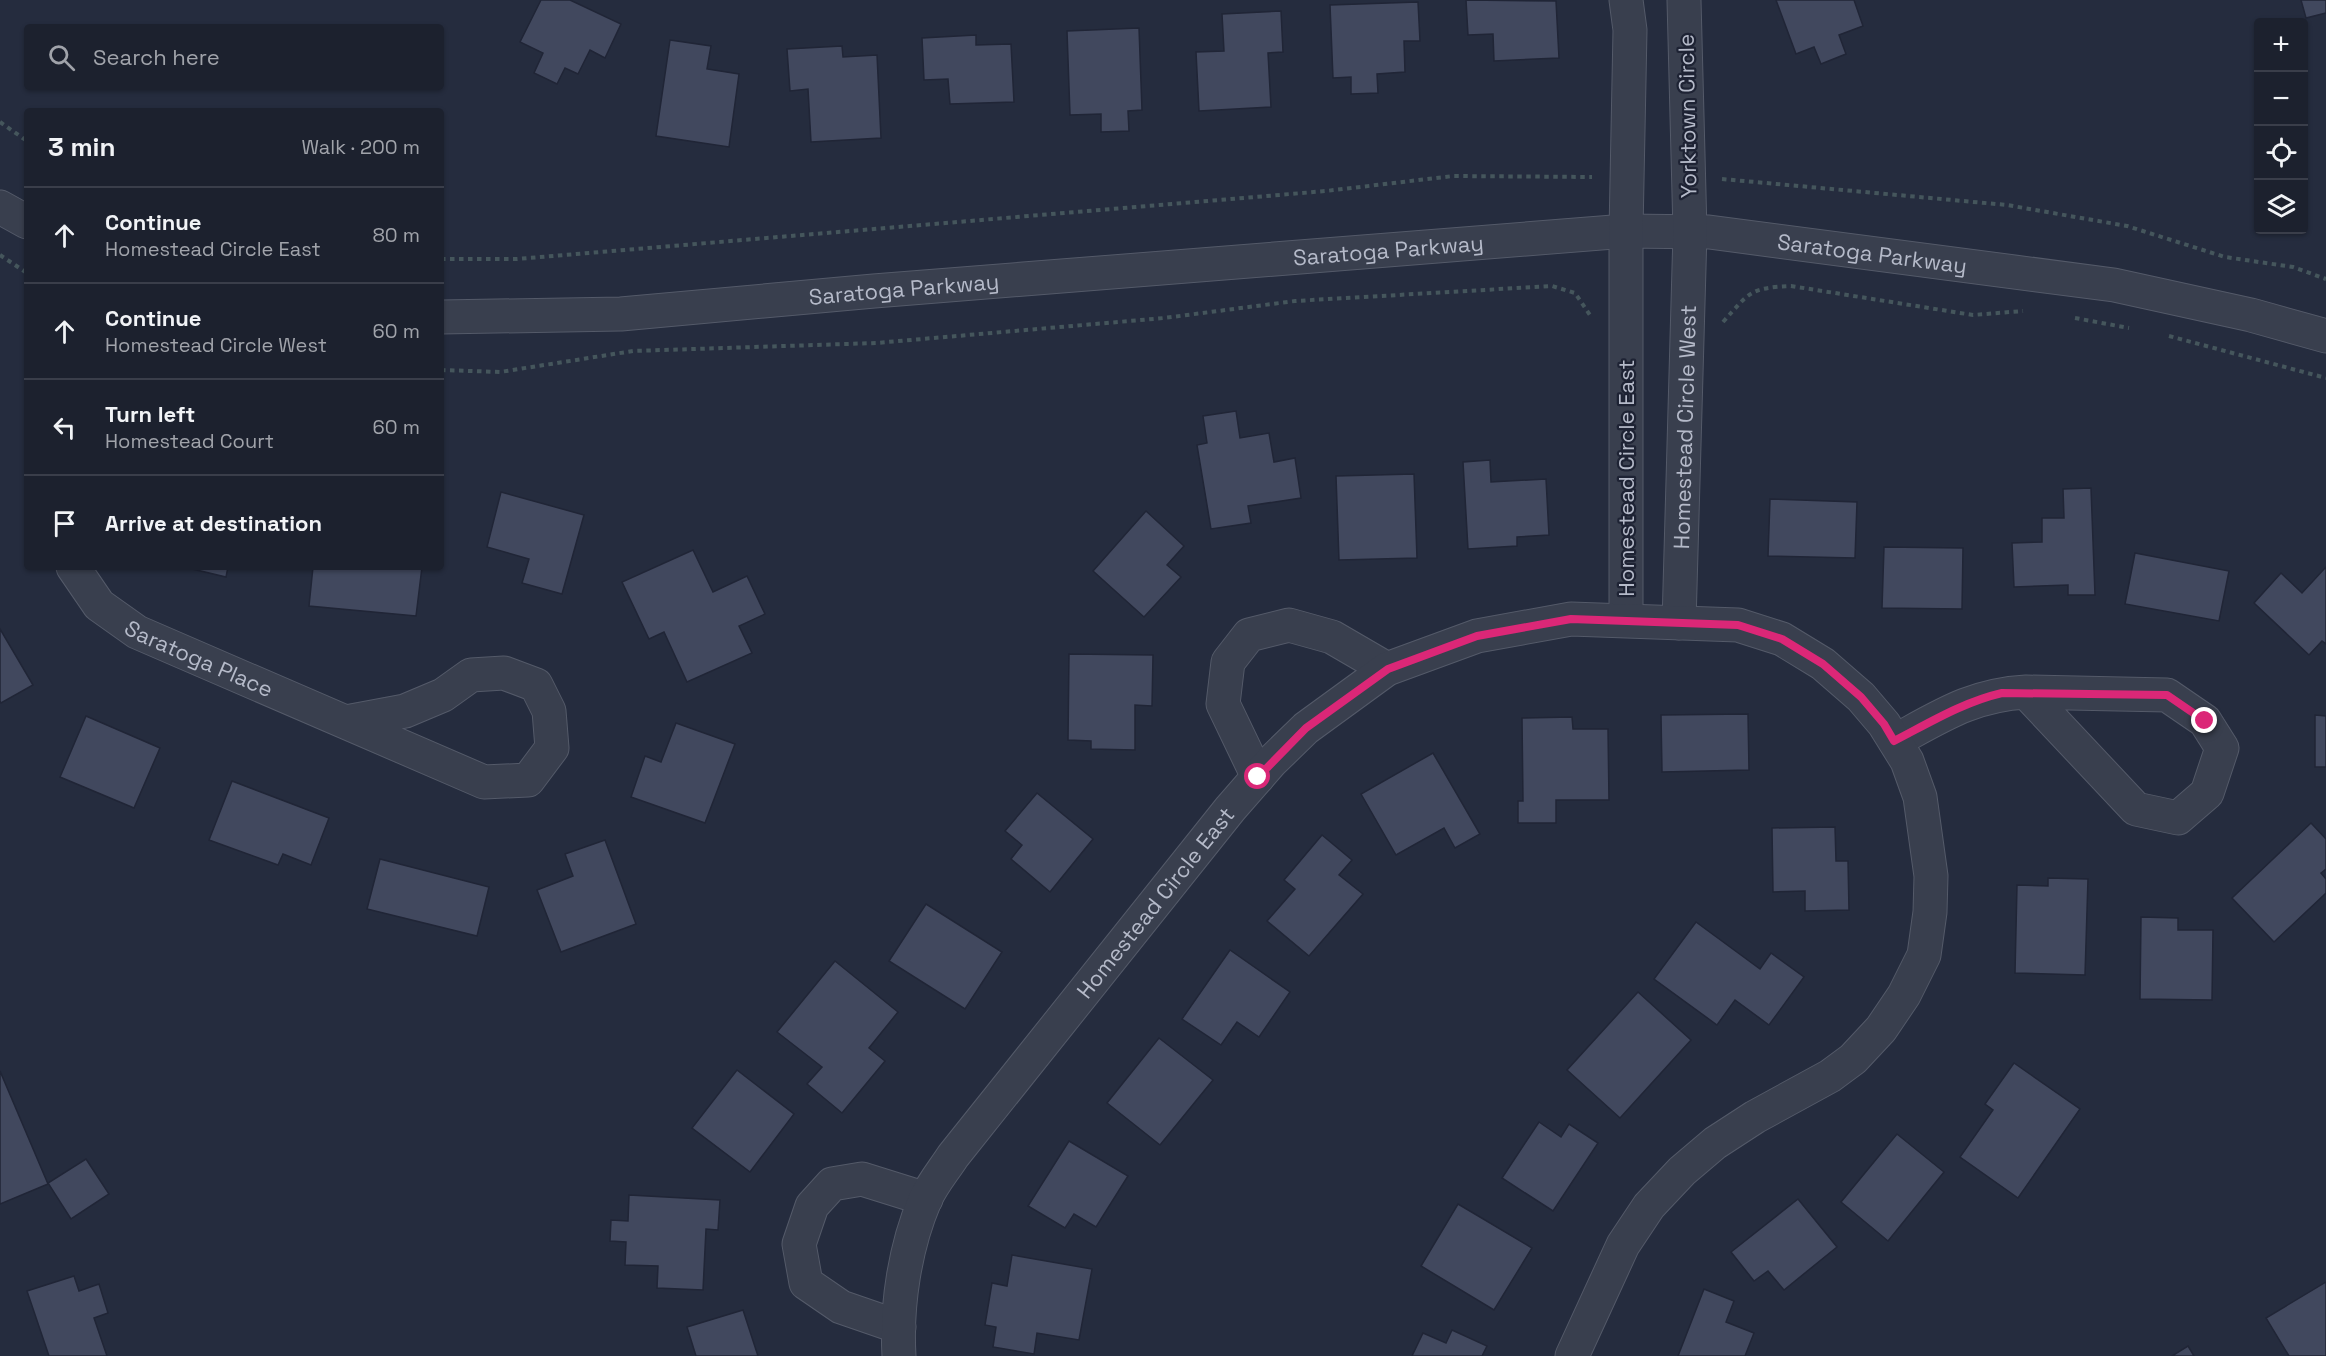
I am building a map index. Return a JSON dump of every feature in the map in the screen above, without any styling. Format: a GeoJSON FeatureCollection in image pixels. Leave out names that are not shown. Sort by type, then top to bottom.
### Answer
{"type":"FeatureCollection","features":[{"type":"Feature","properties":{"kind":"street"},"geometry":{"type":"LineString","coordinates":[[1626,0],[1630,30],[1626,231]]}},
{"type":"Feature","properties":{"kind":"street","name":"Yorktown Circle"},"geometry":{"type":"LineString","coordinates":[[1684,0],[1690,232]]}},
{"type":"Feature","properties":{"kind":"street"},"geometry":{"type":"LineString","coordinates":[[0,207],[24,220]]}},
{"type":"Feature","properties":{"kind":"street","name":"Saratoga Parkway"},"geometry":{"type":"LineString","coordinates":[[444,317],[621,314],[886,290],[1626,231],[1709,232],[2114,285],[2251,315],[2326,336]]}},
{"type":"Feature","properties":{"kind":"street","name":"Homestead Circle East"},"geometry":{"type":"LineString","coordinates":[[899,1341],[901,1297],[910,1247],[926,1198],[952,1156],[1223,818],[1258,777],[1306,728],[1388,669],[1477,636],[1571,619],[1626,620],[1626,231]]}},
{"type":"Feature","properties":{"kind":"street","name":"Homestead Circle West"},"geometry":{"type":"LineString","coordinates":[[1679,623],[1690,232]]}},
{"type":"Feature","properties":{"kind":"street","name":"Saratoga Place"},"geometry":{"type":"LineString","coordinates":[[75,570],[99,605],[137,632],[484,782],[528,780],[552,748],[549,711],[536,686],[504,673],[471,675],[443,695],[405,711],[346,722]]}},
{"type":"Feature","properties":{"kind":"street"},"geometry":{"type":"LineString","coordinates":[[1572,1356],[1623,1245],[1649,1206],[1682,1170],[1715,1143],[1830,1076],[1853,1059],[1881,1029],[1904,995],[1924,955],[1930,912],[1931,876],[1920,797],[1907,760],[1884,724],[1861,697],[1823,664],[1782,639],[1738,625],[1626,620]]}},
{"type":"Feature","properties":{"kind":"street"},"geometry":{"type":"LineString","coordinates":[[1258,777],[1223,704],[1228,662],[1249,635],[1290,625],[1332,637],[1388,669]]}},
{"type":"Feature","properties":{"kind":"street"},"geometry":{"type":"LineString","coordinates":[[1894,741],[1957,708],[2002,693],[2026,692],[2167,695],[2205,721],[2223,748],[2207,794],[2178,818],[2136,809],[2026,692]]}},
{"type":"Feature","properties":{"kind":"street"},"geometry":{"type":"LineString","coordinates":[[899,1341],[806,1283],[799,1244],[812,1206],[832,1184],[862,1179],[926,1198]]}},
{"type":"Feature","properties":{"kind":"path"},"geometry":{"type":"LineString","coordinates":[[0,122],[24,139]]}},
{"type":"Feature","properties":{"kind":"path"},"geometry":{"type":"LineString","coordinates":[[0,255],[24,271]]}},
{"type":"Feature","properties":{"kind":"path"},"geometry":{"type":"LineString","coordinates":[[444,370],[500,372],[633,351],[876,343],[1164,318],[1295,301],[1552,286],[1575,293],[1594,321],[1626,325]]}},
{"type":"Feature","properties":{"kind":"path"},"geometry":{"type":"LineString","coordinates":[[1687,324],[1721,324],[1749,293],[1765,287],[1791,286],[1973,315],[2029,311]]}},
{"type":"Feature","properties":{"kind":"path"},"geometry":{"type":"LineString","coordinates":[[2064,317],[2135,328]]}},
{"type":"Feature","properties":{"kind":"path"},"geometry":{"type":"LineString","coordinates":[[2158,333],[2326,378]]}},
{"type":"Feature","properties":{"kind":"building"},"geometry":{"type":"Polygon","coordinates":[[[541,0],[570,0],[621,24],[605,58],[590,50],[578,74],[565,68],[557,84],[534,73],[543,53],[520,42],[541,0]]]}},
{"type":"Feature","properties":{"kind":"building"},"geometry":{"type":"Polygon","coordinates":[[[1466,0],[1556,1],[1559,58],[1494,61],[1493,34],[1468,35],[1466,0]]]}},
{"type":"Feature","properties":{"kind":"building"},"geometry":{"type":"Polygon","coordinates":[[[1776,0],[1854,0],[1863,26],[1839,35],[1846,54],[1821,64],[1814,47],[1796,54],[1776,0]]]}},
{"type":"Feature","properties":{"kind":"building"},"geometry":{"type":"Polygon","coordinates":[[[2301,0],[2326,0],[2326,13],[2306,18],[2301,0]]]}},
{"type":"Feature","properties":{"kind":"building"},"geometry":{"type":"Polygon","coordinates":[[[1418,2],[1420,41],[1404,41],[1405,72],[1377,74],[1378,93],[1351,94],[1351,77],[1333,78],[1330,5],[1418,2]]]}},
{"type":"Feature","properties":{"kind":"building"},"geometry":{"type":"Polygon","coordinates":[[[1281,11],[1283,52],[1268,53],[1271,107],[1199,111],[1196,52],[1224,51],[1222,14],[1281,11]]]}},
{"type":"Feature","properties":{"kind":"building"},"geometry":{"type":"Polygon","coordinates":[[[1139,28],[1142,110],[1128,111],[1129,131],[1101,132],[1101,114],[1070,115],[1067,31],[1139,28]]]}},
{"type":"Feature","properties":{"kind":"building"},"geometry":{"type":"Polygon","coordinates":[[[976,35],[976,45],[1011,44],[1014,102],[950,104],[948,79],[924,80],[922,38],[976,35]]]}},
{"type":"Feature","properties":{"kind":"building"},"geometry":{"type":"Polygon","coordinates":[[[670,40],[711,46],[707,69],[739,74],[729,147],[656,136],[670,40]]]}},
{"type":"Feature","properties":{"kind":"building"},"geometry":{"type":"Polygon","coordinates":[[[842,46],[843,57],[877,55],[881,138],[811,142],[808,89],[790,91],[787,49],[842,46]]]}},
{"type":"Feature","properties":{"kind":"building"},"geometry":{"type":"Polygon","coordinates":[[[1236,411],[1240,438],[1269,433],[1274,462],[1295,458],[1301,498],[1248,506],[1251,523],[1211,529],[1197,445],[1207,443],[1203,416],[1236,411]]]}},
{"type":"Feature","properties":{"kind":"building"},"geometry":{"type":"Polygon","coordinates":[[[1490,460],[1491,482],[1546,479],[1549,535],[1517,537],[1517,546],[1468,549],[1463,462],[1490,460]]]}},
{"type":"Feature","properties":{"kind":"building"},"geometry":{"type":"Polygon","coordinates":[[[1414,474],[1417,558],[1339,560],[1336,476],[1414,474]]]}},
{"type":"Feature","properties":{"kind":"building"},"geometry":{"type":"Polygon","coordinates":[[[2091,488],[2095,595],[2068,595],[2068,585],[2014,587],[2012,543],[2042,542],[2042,518],[2064,518],[2063,489],[2091,488]]]}},
{"type":"Feature","properties":{"kind":"building"},"geometry":{"type":"Polygon","coordinates":[[[501,492],[584,515],[562,594],[522,583],[529,559],[487,547],[501,492]]]}},
{"type":"Feature","properties":{"kind":"building"},"geometry":{"type":"Polygon","coordinates":[[[1770,499],[1857,502],[1855,558],[1768,556],[1770,499]]]}},
{"type":"Feature","properties":{"kind":"building"},"geometry":{"type":"Polygon","coordinates":[[[1146,511],[1184,546],[1167,565],[1181,577],[1144,617],[1093,571],[1146,511]]]}},
{"type":"Feature","properties":{"kind":"building"},"geometry":{"type":"Polygon","coordinates":[[[1884,547],[1963,548],[1962,609],[1882,608],[1884,547]]]}},
{"type":"Feature","properties":{"kind":"building"},"geometry":{"type":"Polygon","coordinates":[[[693,550],[713,592],[747,576],[765,614],[739,626],[752,653],[687,682],[664,632],[649,639],[622,582],[693,550]]]}},
{"type":"Feature","properties":{"kind":"building"},"geometry":{"type":"Polygon","coordinates":[[[2135,553],[2229,571],[2219,621],[2125,604],[2135,553]]]}},
{"type":"Feature","properties":{"kind":"building"},"geometry":{"type":"Polygon","coordinates":[[[2326,567],[2326,644],[2322,641],[2309,655],[2254,603],[2281,573],[2302,593],[2326,567]]]}},
{"type":"Feature","properties":{"kind":"building"},"geometry":{"type":"Polygon","coordinates":[[[197,570],[227,570],[226,577],[197,570]]]}},
{"type":"Feature","properties":{"kind":"building"},"geometry":{"type":"Polygon","coordinates":[[[313,570],[422,570],[416,616],[309,606],[313,570]]]}},
{"type":"Feature","properties":{"kind":"building"},"geometry":{"type":"Polygon","coordinates":[[[0,629],[33,685],[1,703],[0,701],[0,629]]]}},
{"type":"Feature","properties":{"kind":"building"},"geometry":{"type":"Polygon","coordinates":[[[1069,654],[1153,655],[1152,706],[1135,705],[1135,750],[1091,749],[1091,741],[1068,740],[1069,654]]]}},
{"type":"Feature","properties":{"kind":"building"},"geometry":{"type":"Polygon","coordinates":[[[1748,714],[1749,770],[1662,772],[1661,715],[1748,714]]]}},
{"type":"Feature","properties":{"kind":"building"},"geometry":{"type":"Polygon","coordinates":[[[2315,715],[2326,716],[2326,767],[2315,767],[2315,715]]]}},
{"type":"Feature","properties":{"kind":"building"},"geometry":{"type":"Polygon","coordinates":[[[86,716],[160,748],[134,808],[60,777],[86,716]]]}},
{"type":"Feature","properties":{"kind":"building"},"geometry":{"type":"Polygon","coordinates":[[[1572,717],[1573,729],[1608,729],[1609,800],[1556,800],[1556,823],[1518,823],[1518,801],[1523,801],[1522,718],[1572,717]]]}},
{"type":"Feature","properties":{"kind":"building"},"geometry":{"type":"Polygon","coordinates":[[[676,723],[735,744],[705,823],[631,797],[645,756],[661,762],[676,723]]]}},
{"type":"Feature","properties":{"kind":"building"},"geometry":{"type":"Polygon","coordinates":[[[1433,753],[1480,834],[1455,848],[1444,828],[1396,855],[1361,794],[1433,753]]]}},
{"type":"Feature","properties":{"kind":"building"},"geometry":{"type":"Polygon","coordinates":[[[232,781],[329,818],[311,865],[283,854],[278,865],[209,840],[232,781]]]}},
{"type":"Feature","properties":{"kind":"building"},"geometry":{"type":"Polygon","coordinates":[[[1037,793],[1093,839],[1050,892],[1011,859],[1022,845],[1005,831],[1037,793]]]}},
{"type":"Feature","properties":{"kind":"building"},"geometry":{"type":"Polygon","coordinates":[[[2311,823],[2326,839],[2326,869],[2321,873],[2326,879],[2326,893],[2274,942],[2232,898],[2311,823]]]}},
{"type":"Feature","properties":{"kind":"building"},"geometry":{"type":"Polygon","coordinates":[[[1835,827],[1836,861],[1848,861],[1849,910],[1805,911],[1805,891],[1773,892],[1772,828],[1835,827]]]}},
{"type":"Feature","properties":{"kind":"building"},"geometry":{"type":"Polygon","coordinates":[[[1322,835],[1352,860],[1339,875],[1363,894],[1309,956],[1267,921],[1295,889],[1284,880],[1322,835]]]}},
{"type":"Feature","properties":{"kind":"building"},"geometry":{"type":"Polygon","coordinates":[[[605,840],[636,924],[561,952],[537,890],[573,876],[565,854],[605,840]]]}},
{"type":"Feature","properties":{"kind":"building"},"geometry":{"type":"Polygon","coordinates":[[[380,859],[489,887],[477,936],[367,909],[380,859]]]}},
{"type":"Feature","properties":{"kind":"building"},"geometry":{"type":"Polygon","coordinates":[[[2048,878],[2088,879],[2085,975],[2015,973],[2017,885],[2048,886],[2048,878]]]}},
{"type":"Feature","properties":{"kind":"building"},"geometry":{"type":"Polygon","coordinates":[[[926,904],[1002,952],[965,1009],[889,961],[926,904]]]}},
{"type":"Feature","properties":{"kind":"building"},"geometry":{"type":"Polygon","coordinates":[[[2141,917],[2178,918],[2178,930],[2213,930],[2212,1000],[2140,999],[2141,917]]]}},
{"type":"Feature","properties":{"kind":"building"},"geometry":{"type":"Polygon","coordinates":[[[1696,922],[1760,969],[1771,953],[1804,977],[1769,1025],[1735,1000],[1717,1025],[1654,979],[1696,922]]]}},
{"type":"Feature","properties":{"kind":"building"},"geometry":{"type":"Polygon","coordinates":[[[1230,950],[1290,992],[1259,1037],[1237,1022],[1221,1045],[1182,1019],[1230,950]]]}},
{"type":"Feature","properties":{"kind":"building"},"geometry":{"type":"Polygon","coordinates":[[[835,961],[898,1012],[869,1048],[885,1061],[842,1113],[807,1084],[822,1067],[777,1032],[835,961]]]}},
{"type":"Feature","properties":{"kind":"building"},"geometry":{"type":"Polygon","coordinates":[[[1638,992],[1691,1040],[1620,1118],[1567,1070],[1638,992]]]}},
{"type":"Feature","properties":{"kind":"building"},"geometry":{"type":"Polygon","coordinates":[[[1159,1038],[1213,1080],[1160,1145],[1107,1103],[1159,1038]]]}},
{"type":"Feature","properties":{"kind":"building"},"geometry":{"type":"Polygon","coordinates":[[[2014,1063],[2080,1109],[2018,1198],[1960,1157],[1993,1110],[1985,1104],[2014,1063]]]}},
{"type":"Feature","properties":{"kind":"building"},"geometry":{"type":"Polygon","coordinates":[[[737,1070],[794,1114],[750,1172],[692,1128],[737,1070]]]}},
{"type":"Feature","properties":{"kind":"building"},"geometry":{"type":"Polygon","coordinates":[[[0,1071],[48,1184],[0,1204],[0,1071]]]}},
{"type":"Feature","properties":{"kind":"building"},"geometry":{"type":"Polygon","coordinates":[[[1539,1122],[1561,1137],[1569,1124],[1598,1143],[1553,1211],[1502,1178],[1539,1122]]]}},
{"type":"Feature","properties":{"kind":"building"},"geometry":{"type":"Polygon","coordinates":[[[1897,1134],[1944,1172],[1888,1241],[1841,1202],[1897,1134]]]}},
{"type":"Feature","properties":{"kind":"building"},"geometry":{"type":"Polygon","coordinates":[[[1069,1141],[1128,1176],[1096,1227],[1074,1214],[1065,1228],[1028,1206],[1069,1141]]]}},
{"type":"Feature","properties":{"kind":"building"},"geometry":{"type":"Polygon","coordinates":[[[86,1159],[109,1194],[71,1219],[48,1183],[86,1159]]]}},
{"type":"Feature","properties":{"kind":"building"},"geometry":{"type":"Polygon","coordinates":[[[629,1195],[720,1200],[718,1230],[706,1229],[703,1290],[657,1288],[658,1266],[625,1265],[626,1242],[610,1241],[611,1220],[628,1221],[629,1195]]]}},
{"type":"Feature","properties":{"kind":"building"},"geometry":{"type":"Polygon","coordinates":[[[1798,1199],[1837,1247],[1784,1290],[1768,1271],[1754,1281],[1731,1252],[1798,1199]]]}},
{"type":"Feature","properties":{"kind":"building"},"geometry":{"type":"Polygon","coordinates":[[[1458,1204],[1532,1248],[1494,1310],[1421,1266],[1458,1204]]]}},
{"type":"Feature","properties":{"kind":"building"},"geometry":{"type":"Polygon","coordinates":[[[1012,1255],[1092,1269],[1079,1340],[1037,1333],[1034,1354],[993,1347],[996,1327],[985,1325],[992,1283],[1007,1286],[1012,1255]]]}},
{"type":"Feature","properties":{"kind":"building"},"geometry":{"type":"Polygon","coordinates":[[[74,1276],[79,1291],[99,1284],[108,1313],[94,1318],[107,1356],[49,1356],[27,1291],[74,1276]]]}},
{"type":"Feature","properties":{"kind":"building"},"geometry":{"type":"Polygon","coordinates":[[[2326,1282],[2326,1356],[2289,1356],[2266,1318],[2326,1282]]]}},
{"type":"Feature","properties":{"kind":"building"},"geometry":{"type":"Polygon","coordinates":[[[1704,1289],[1734,1301],[1726,1322],[1754,1333],[1745,1356],[1678,1356],[1704,1289]]]}},
{"type":"Feature","properties":{"kind":"building"},"geometry":{"type":"Polygon","coordinates":[[[743,1310],[758,1356],[696,1356],[687,1327],[743,1310]]]}},
{"type":"Feature","properties":{"kind":"building"},"geometry":{"type":"Polygon","coordinates":[[[1452,1330],[1487,1346],[1482,1356],[1412,1356],[1423,1333],[1446,1343],[1452,1330]]]}},
{"type":"Feature","properties":{"kind":"building"},"geometry":{"type":"Polygon","coordinates":[[[2188,1346],[2194,1356],[2172,1356],[2188,1346]]]}},
{"type":"Feature","properties":{"kind":"route"},"geometry":{"type":"LineString","coordinates":[[1258,777],[1306,728],[1388,669],[1477,636],[1571,619],[1738,625],[1782,639],[1823,664],[1861,697],[1884,724],[1894,741],[1957,708],[2002,693],[2167,695],[2205,721]]}}]}
